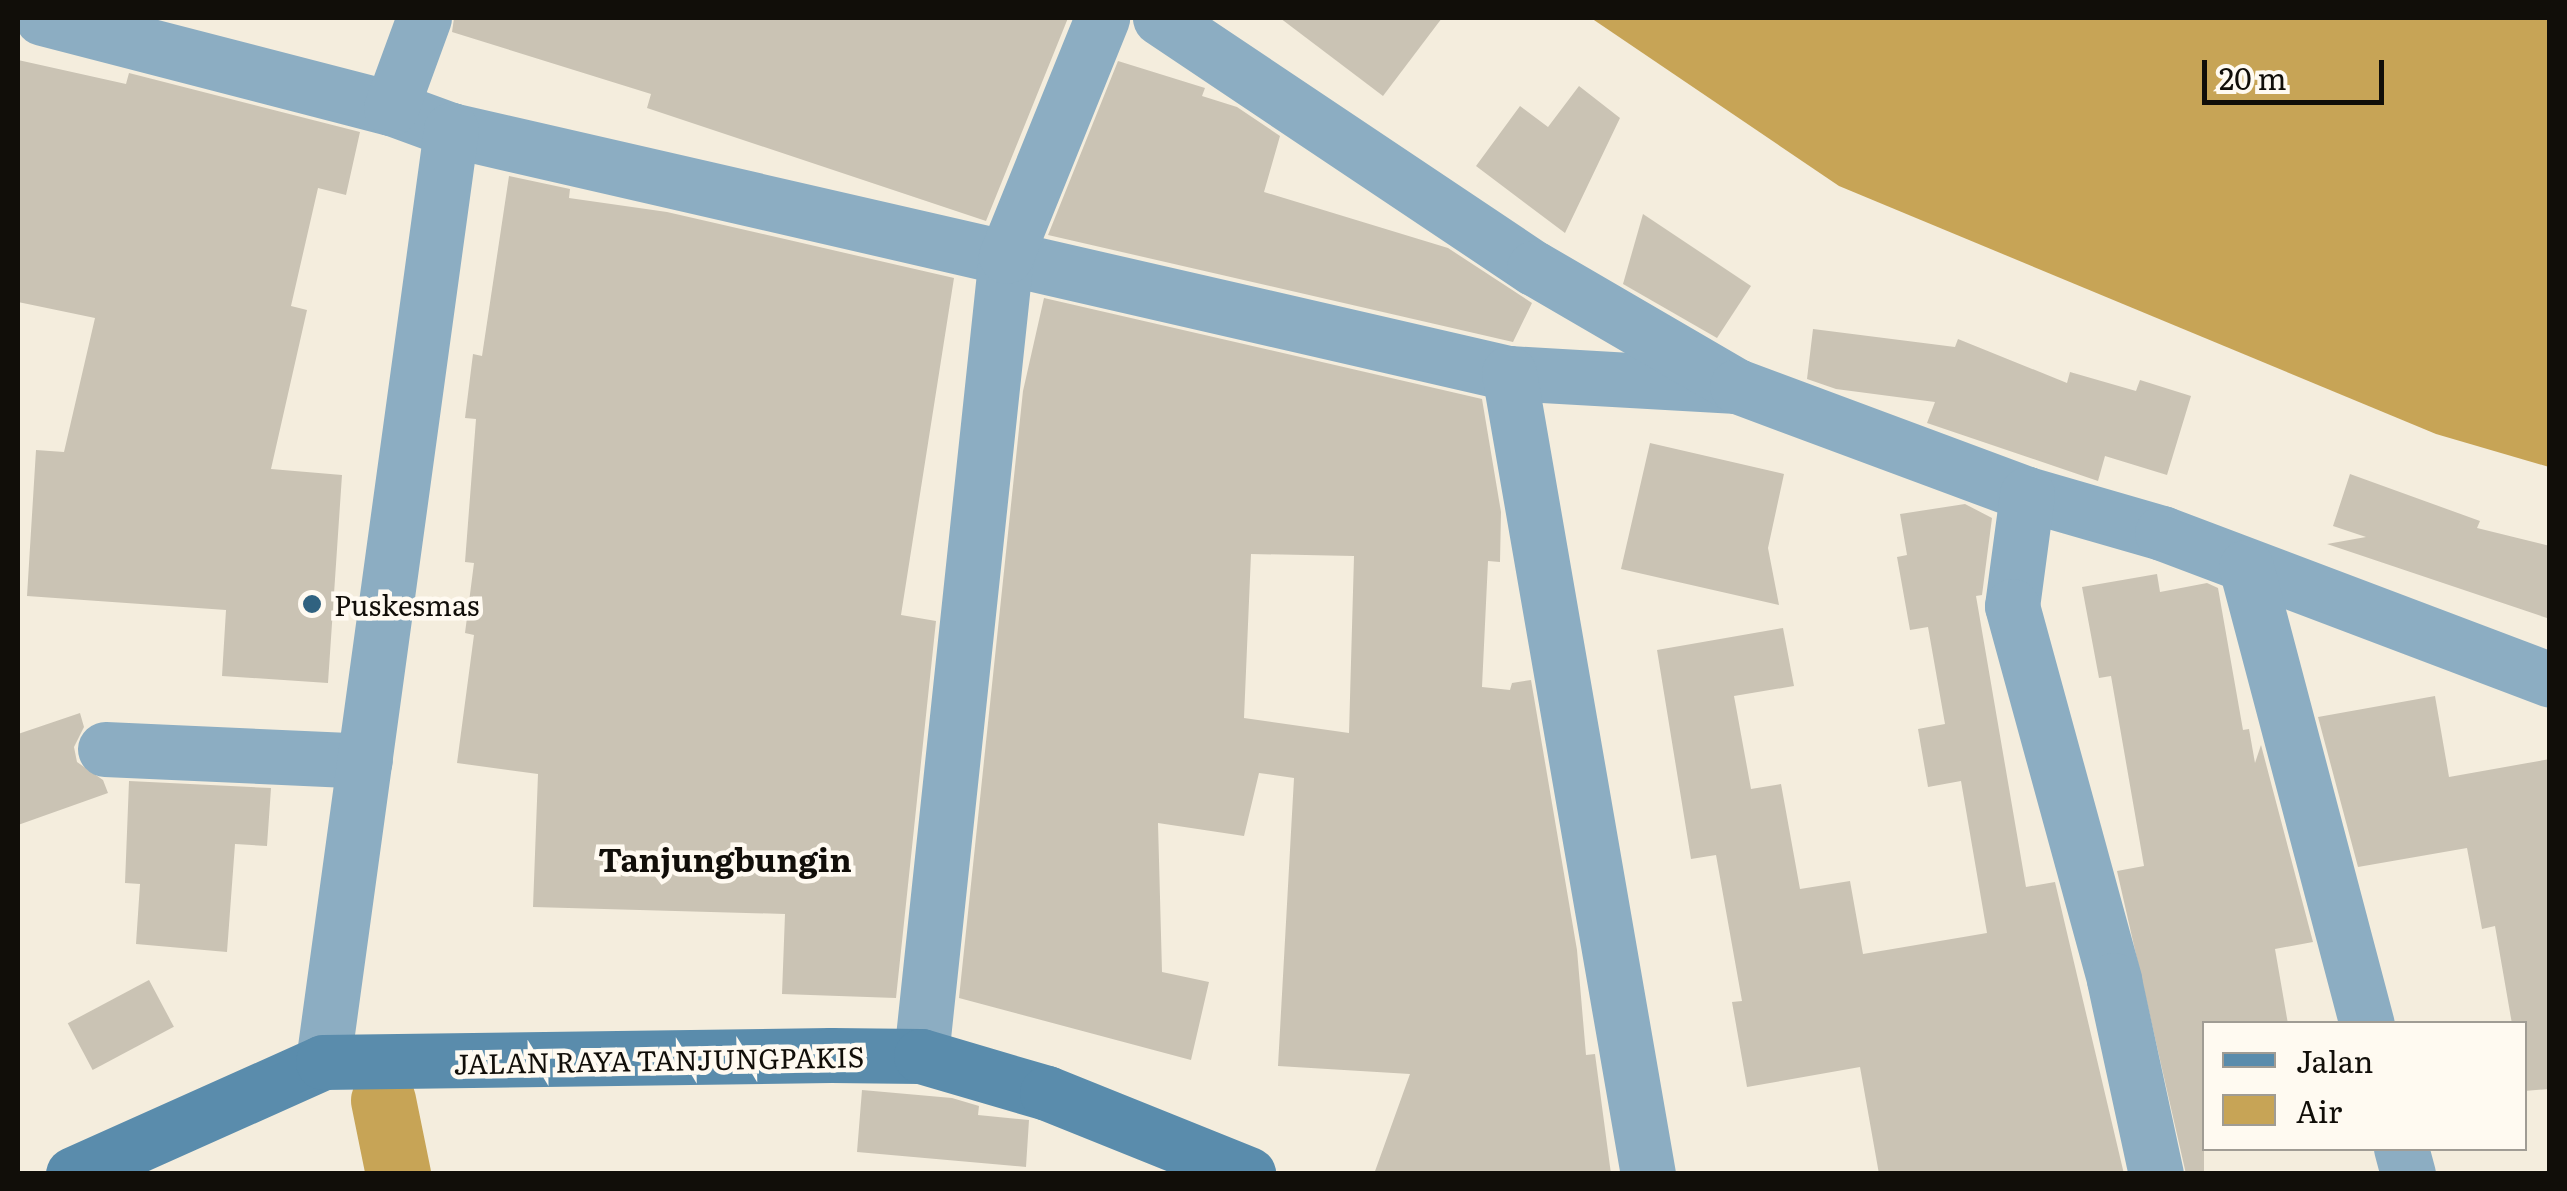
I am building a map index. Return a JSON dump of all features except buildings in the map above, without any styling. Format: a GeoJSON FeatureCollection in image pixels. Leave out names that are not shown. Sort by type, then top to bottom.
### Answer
{"type":"FeatureCollection","features":[{"type":"Feature","properties":{"kind":"street"},"geometry":{"type":"LineString","coordinates":[[42,18],[391,108],[451,130],[1509,373],[1737,386]]}},
{"type":"Feature","properties":{"kind":"street"},"geometry":{"type":"LineString","coordinates":[[391,108],[424,18]]}},
{"type":"Feature","properties":{"kind":"street"},"geometry":{"type":"LineString","coordinates":[[920,1056],[1006,256],[1102,18]]}},
{"type":"Feature","properties":{"kind":"street"},"geometry":{"type":"LineString","coordinates":[[1160,18],[1534,268],[1737,386],[2027,494],[2162,532],[2550,680]]}},
{"type":"Feature","properties":{"kind":"street"},"geometry":{"type":"LineString","coordinates":[[323,1062],[451,130]]}},
{"type":"Feature","properties":{"kind":"street"},"geometry":{"type":"LineString","coordinates":[[1509,373],[1648,1174]]}},
{"type":"Feature","properties":{"kind":"street"},"geometry":{"type":"LineString","coordinates":[[2027,494],[2012,606],[2114,980],[2156,1174]]}},
{"type":"Feature","properties":{"kind":"street"},"geometry":{"type":"LineString","coordinates":[[2246,567],[2365,1021]]}},
{"type":"Feature","properties":{"kind":"street"},"geometry":{"type":"LineString","coordinates":[[106,749],[365,761]]}},
{"type":"Feature","properties":{"kind":"street","name":"JALAN RAYA TANJUNGPAKIS"},"geometry":{"type":"LineString","coordinates":[[73,1174],[323,1062],[920,1056],[1047,1093],[1248,1174]]}},
{"type":"Feature","properties":{"kind":"water"},"geometry":{"type":"Polygon","coordinates":[[[1591,18],[2549,18],[2549,467],[2436,434],[1839,186],[1591,18]]]}},
{"type":"Feature","properties":{"kind":"waterway"},"geometry":{"type":"LineString","coordinates":[[383,1100],[398,1174]]}},
{"type":"Feature","properties":{"kind":"place","name":"Puskesmas"},"geometry":{"type":"Point","coordinates":[312,604]}},
{"type":"Feature","properties":{"kind":"district","name":"Tanjungbungin"},"geometry":{"type":"Point","coordinates":[725,858]}}]}
